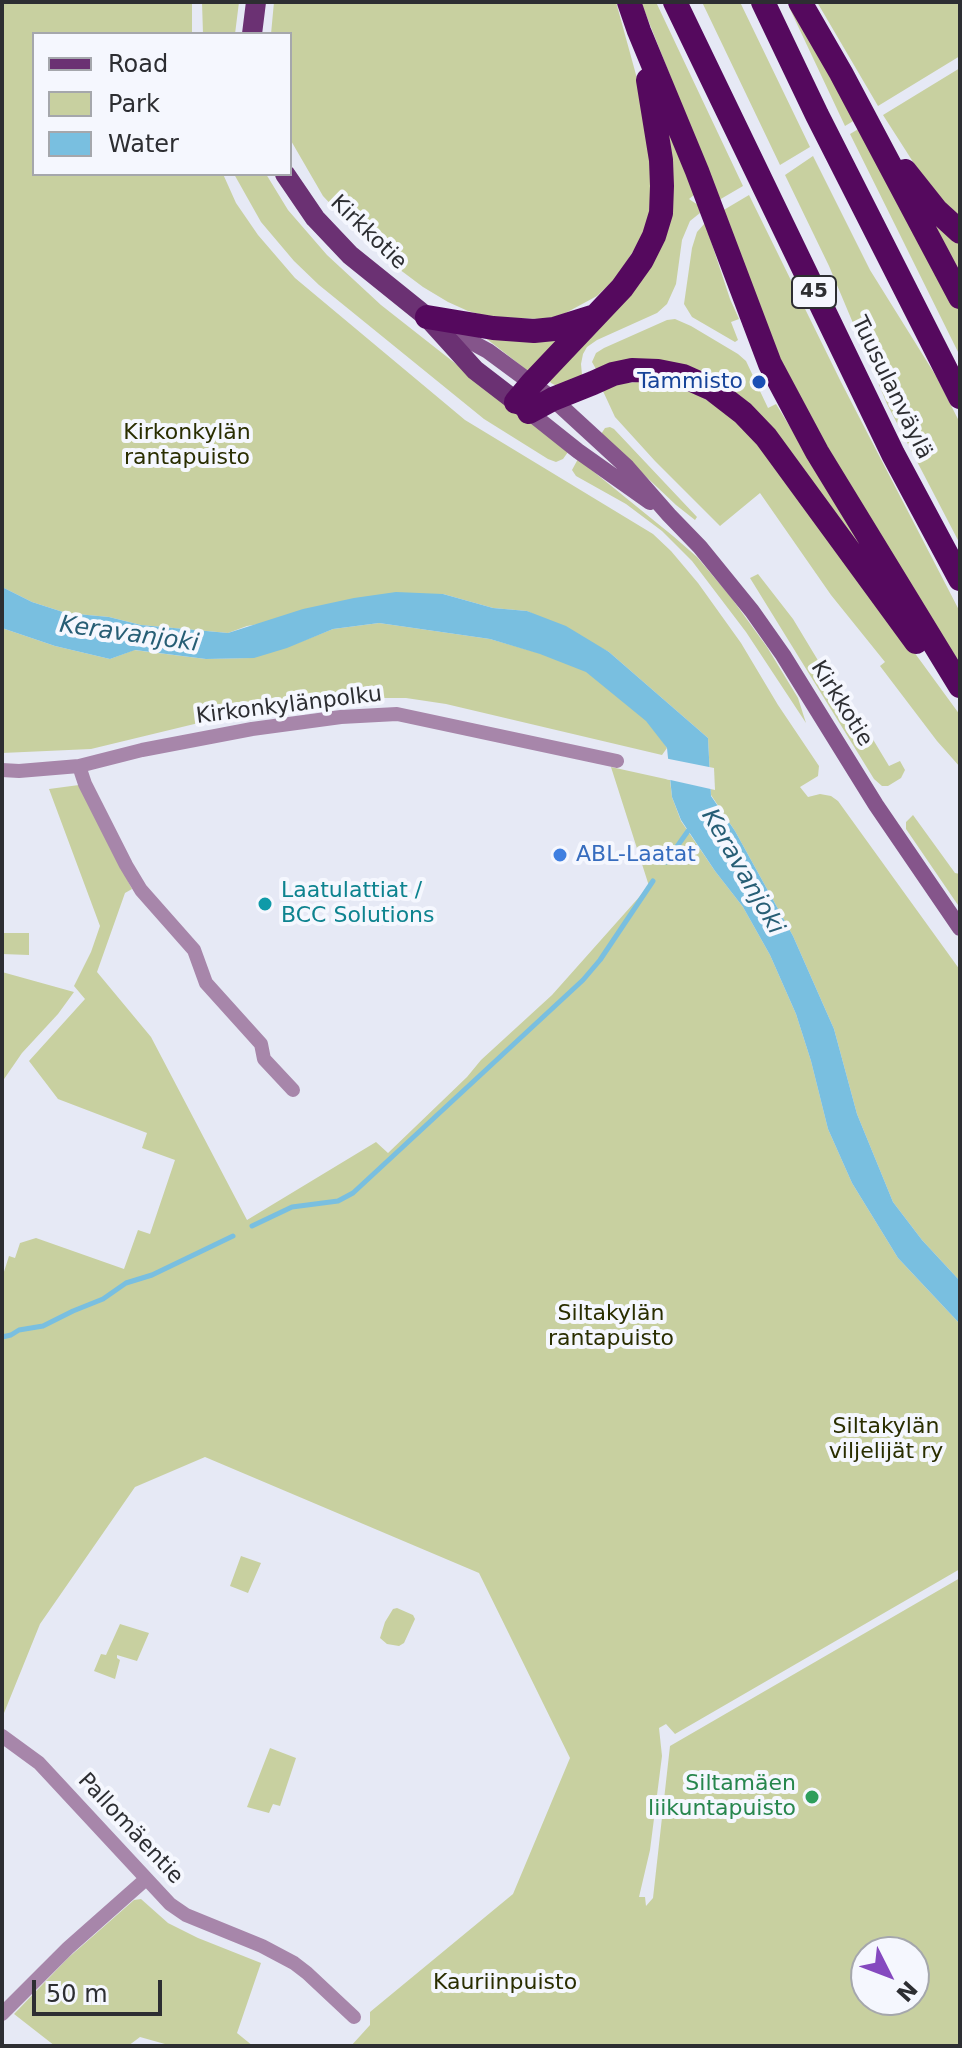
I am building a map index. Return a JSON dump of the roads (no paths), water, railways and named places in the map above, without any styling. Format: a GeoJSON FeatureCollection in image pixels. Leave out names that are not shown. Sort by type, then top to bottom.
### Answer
{"type":"FeatureCollection","features":[{"type":"Feature","properties":{"kind":"highway"},"geometry":{"type":"LineString","coordinates":[[629,2],[770,364],[817,452],[960,686]]}},
{"type":"Feature","properties":{"kind":"highway","name":"Tuusulanväylä"},"geometry":{"type":"LineString","coordinates":[[675,2],[893,454],[960,579]]}},
{"type":"Feature","properties":{"kind":"highway"},"geometry":{"type":"LineString","coordinates":[[763,2],[960,397]]}},
{"type":"Feature","properties":{"kind":"highway"},"geometry":{"type":"LineString","coordinates":[[800,2],[960,297]]}},
{"type":"Feature","properties":{"kind":"highway"},"geometry":{"type":"LineString","coordinates":[[526,399],[594,316],[622,288],[654,236],[661,213],[661,160],[639,31]]}},
{"type":"Feature","properties":{"kind":"highway"},"geometry":{"type":"LineString","coordinates":[[870,129],[936,210],[960,232]]}},
{"type":"Feature","properties":{"kind":"highway"},"geometry":{"type":"LineString","coordinates":[[427,317],[534,331],[554,329],[594,316]]}},
{"type":"Feature","properties":{"kind":"highway"},"geometry":{"type":"LineString","coordinates":[[526,399],[553,399],[613,374],[632,370],[683,376],[712,389],[743,413],[766,437],[936,671],[960,699]]}},
{"type":"Feature","properties":{"kind":"main road"},"geometry":{"type":"LineString","coordinates":[[252,32],[256,2]]}},
{"type":"Feature","properties":{"kind":"main road","name":"Kirkkotie"},"geometry":{"type":"LineString","coordinates":[[286,176],[315,218],[350,255],[427,317],[475,370],[526,399]]}},
{"type":"Feature","properties":{"kind":"street","name":"Kirkkotie"},"geometry":{"type":"LineString","coordinates":[[526,399],[578,451],[669,515]]}},
{"type":"Feature","properties":{"kind":"street","name":"Kirkkotie"},"geometry":{"type":"LineString","coordinates":[[553,399],[627,467],[700,547],[752,611],[783,655],[876,805],[960,928]]}},
{"type":"Feature","properties":{"kind":"street","name":"Kirkonkylänpolku"},"geometry":{"type":"LineString","coordinates":[[2,770],[79,766],[142,750],[252,729],[341,717],[397,714],[617,761]]}},
{"type":"Feature","properties":{"kind":"street"},"geometry":{"type":"LineString","coordinates":[[79,766],[85,784],[141,890],[194,950],[206,983],[261,1044],[264,1059],[293,1090]]}},
{"type":"Feature","properties":{"kind":"street","name":"Pallomäentie"},"geometry":{"type":"LineString","coordinates":[[2,1736],[39,1763],[170,1904],[186,1915],[262,1946],[294,1963],[354,2017]]}},
{"type":"Feature","properties":{"kind":"street"},"geometry":{"type":"LineString","coordinates":[[2,2014],[68,1948],[146,1879]]}},
{"type":"Feature","properties":{"kind":"water","name":"Keravanjoki"},"geometry":{"type":"Polygon","coordinates":[[[2,587],[32,602],[66,613],[109,617],[141,625],[228,633],[303,609],[354,598],[396,592],[443,594],[493,608],[527,611],[566,626],[609,652],[708,738],[711,796],[735,831],[793,936],[834,1029],[857,1114],[893,1202],[922,1240],[960,1281],[960,1324],[898,1258],[852,1183],[828,1129],[796,1014],[770,955],[743,907],[681,820],[672,797],[667,748],[646,721],[586,672],[490,639],[379,623],[333,629],[254,658],[206,659],[135,650],[110,659],[55,646],[2,628],[2,587]]]}},
{"type":"Feature","properties":{"kind":"waterway","name":"Keravanjoki"},"geometry":{"type":"LineString","coordinates":[[666,862],[688,831]]}},
{"type":"Feature","properties":{"kind":"waterway"},"geometry":{"type":"LineString","coordinates":[[252,1226],[292,1207],[338,1201],[353,1193],[583,980],[653,881]]}},
{"type":"Feature","properties":{"kind":"waterway"},"geometry":{"type":"LineString","coordinates":[[2,1337],[43,1326],[103,1299],[126,1283],[152,1275],[233,1236]]}},
{"type":"Feature","properties":{"kind":"place","name":"Tammisto"},"geometry":{"type":"Point","coordinates":[759,382]}},
{"type":"Feature","properties":{"kind":"place","name":"ABL-Laatat"},"geometry":{"type":"Point","coordinates":[560,855]}},
{"type":"Feature","properties":{"kind":"place","name":"Laatulattiat / BCC Solutions"},"geometry":{"type":"Point","coordinates":[265,904]}},
{"type":"Feature","properties":{"kind":"place","name":"Siltamäen liikuntapuisto"},"geometry":{"type":"Point","coordinates":[812,1797]}},
{"type":"Feature","properties":{"kind":"park label","name":"Kirkonkylän rantapuisto"},"geometry":{"type":"Point","coordinates":[187,446]}},
{"type":"Feature","properties":{"kind":"park label","name":"Siltakylän rantapuisto"},"geometry":{"type":"Point","coordinates":[611,1326]}},
{"type":"Feature","properties":{"kind":"park label","name":"Siltakylän viljelijät ry"},"geometry":{"type":"Point","coordinates":[886,1440]}},
{"type":"Feature","properties":{"kind":"park label","name":"Kauriinpuisto"},"geometry":{"type":"Point","coordinates":[505,1983]}}]}
